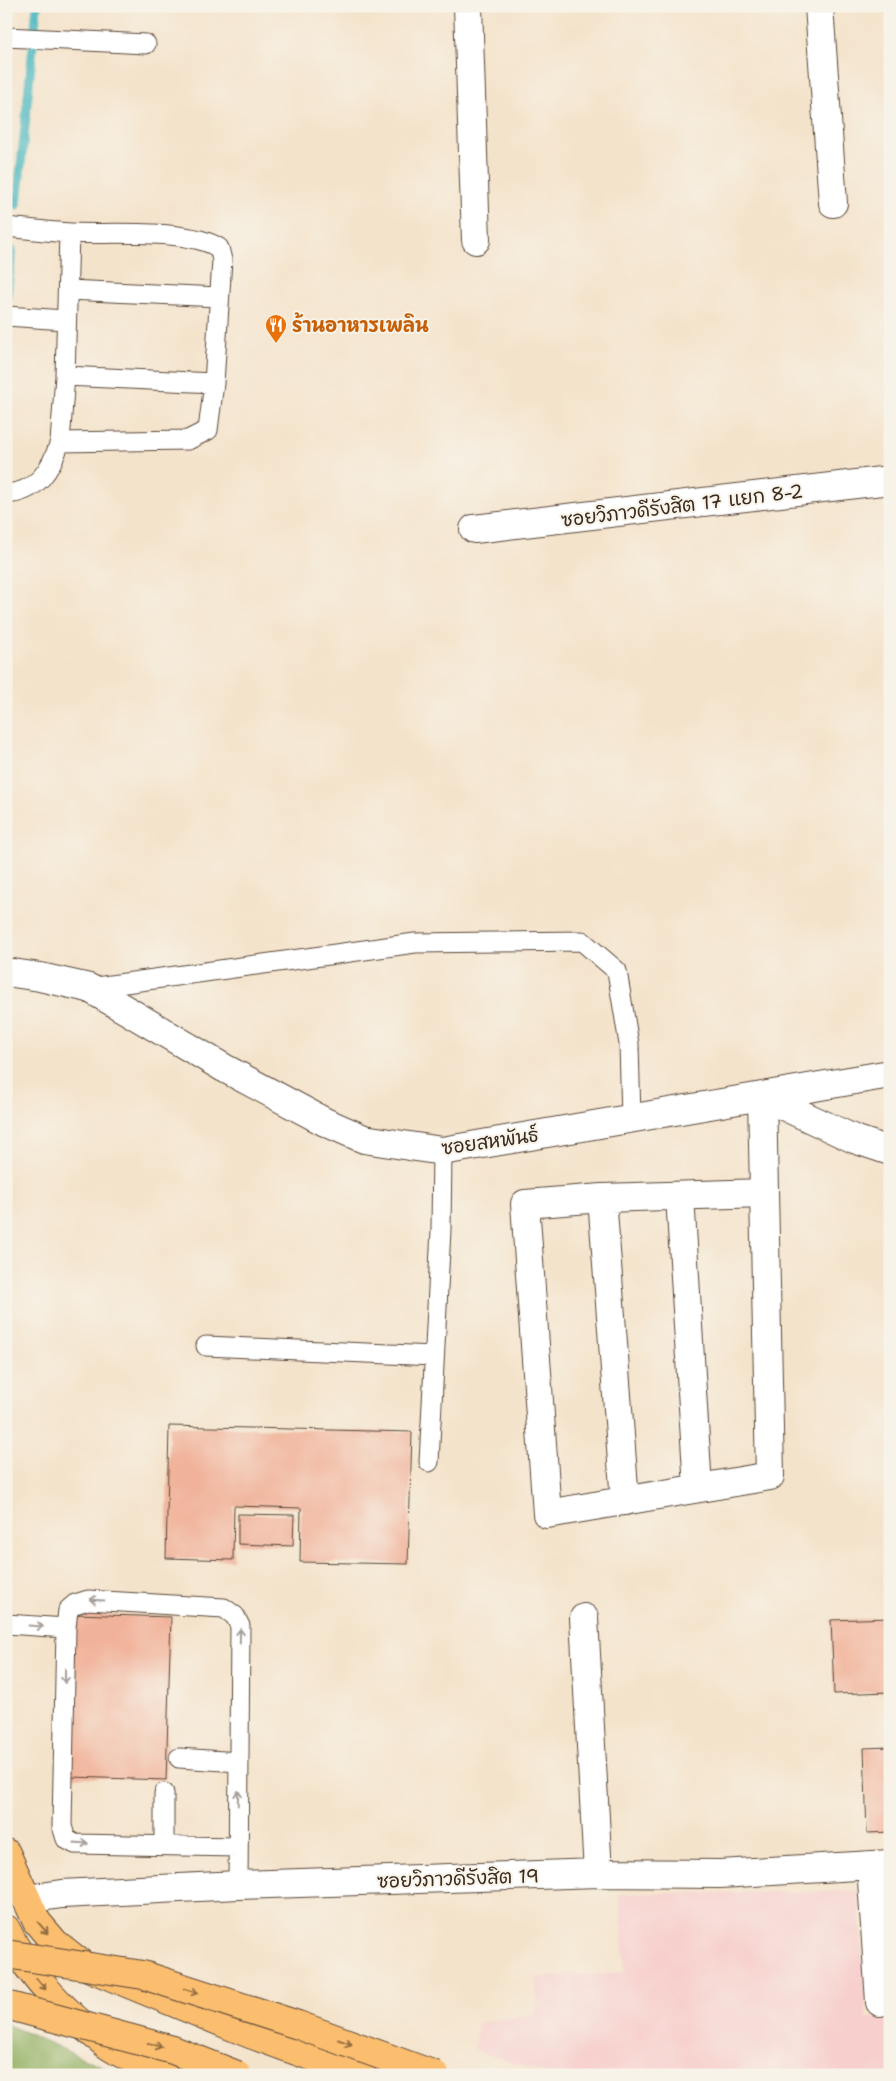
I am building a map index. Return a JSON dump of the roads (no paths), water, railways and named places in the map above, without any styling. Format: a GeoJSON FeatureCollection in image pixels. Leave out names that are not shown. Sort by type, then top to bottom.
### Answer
{"type":"FeatureCollection","features":[{"type":"Feature","properties":{"kind":"main road"},"geometry":{"type":"LineString","coordinates":[[6,1853],[37,1922],[56,1943],[83,1965],[250,2034],[362,2075]]}},
{"type":"Feature","properties":{"kind":"main road"},"geometry":{"type":"LineString","coordinates":[[6,1928],[29,1970],[52,1998],[107,2045],[164,2075]]}},
{"type":"Feature","properties":{"kind":"main road"},"geometry":{"type":"LineString","coordinates":[[6,1954],[143,1976],[298,2025],[435,2075]]}},
{"type":"Feature","properties":{"kind":"main road"},"geometry":{"type":"LineString","coordinates":[[6,2005],[173,2050],[237,2075]]}},
{"type":"Feature","properties":{"kind":"street"},"geometry":{"type":"LineString","coordinates":[[468,6],[476,240]]}},
{"type":"Feature","properties":{"kind":"street"},"geometry":{"type":"LineString","coordinates":[[819,6],[833,203]]}},
{"type":"Feature","properties":{"kind":"street","name":"ซอยวิภาวดีรังสิต 17 แยก 8-2"},"geometry":{"type":"LineString","coordinates":[[474,529],[890,480]]}},
{"type":"Feature","properties":{"kind":"street","name":"ซอยสหพันธ์"},"geometry":{"type":"LineString","coordinates":[[6,972],[40,976],[89,988],[224,1068],[325,1122],[364,1139],[442,1151],[890,1074]]}},
{"type":"Feature","properties":{"kind":"street"},"geometry":{"type":"LineString","coordinates":[[764,1193],[602,1198],[525,1204],[547,1514],[770,1476],[762,1096],[854,1139],[890,1151]]}},
{"type":"Feature","properties":{"kind":"street"},"geometry":{"type":"LineString","coordinates":[[680,1196],[698,1488]]}},
{"type":"Feature","properties":{"kind":"street"},"geometry":{"type":"LineString","coordinates":[[602,1198],[625,1501]]}},
{"type":"Feature","properties":{"kind":"street"},"geometry":{"type":"LineString","coordinates":[[584,1618],[598,1873]]}},
{"type":"Feature","properties":{"kind":"street"},"geometry":{"type":"LineString","coordinates":[[880,1864],[880,2002]]}},
{"type":"Feature","properties":{"kind":"street","name":"ซอยวิภาวดีรังสิต 19"},"geometry":{"type":"LineString","coordinates":[[26,1899],[62,1894],[238,1885],[598,1873],[720,1874],[880,1864]]}},
{"type":"Feature","properties":{"kind":"lane"},"geometry":{"type":"LineString","coordinates":[[6,37],[146,44]]}},
{"type":"Feature","properties":{"kind":"lane"},"geometry":{"type":"LineString","coordinates":[[6,227],[69,233],[188,237],[210,242],[219,248],[222,260],[214,382],[208,430],[188,440],[60,442]]}},
{"type":"Feature","properties":{"kind":"lane"},"geometry":{"type":"LineString","coordinates":[[6,494],[20,493],[39,481],[53,463],[60,442],[65,376],[69,233]]}},
{"type":"Feature","properties":{"kind":"lane"},"geometry":{"type":"LineString","coordinates":[[68,290],[219,297]]}},
{"type":"Feature","properties":{"kind":"lane"},"geometry":{"type":"LineString","coordinates":[[6,316],[66,320]]}},
{"type":"Feature","properties":{"kind":"lane"},"geometry":{"type":"LineString","coordinates":[[65,376],[214,382]]}},
{"type":"Feature","properties":{"kind":"lane"},"geometry":{"type":"LineString","coordinates":[[89,988],[415,943],[582,941],[617,971],[629,1044],[631,1118]]}},
{"type":"Feature","properties":{"kind":"lane"},"geometry":{"type":"LineString","coordinates":[[429,1462],[441,1230],[442,1151]]}},
{"type":"Feature","properties":{"kind":"lane"},"geometry":{"type":"LineString","coordinates":[[206,1346],[434,1356]]}},
{"type":"Feature","properties":{"kind":"lane"},"geometry":{"type":"LineString","coordinates":[[237,1847],[75,1844],[66,1839],[62,1826],[66,1628],[68,1610],[75,1604],[88,1600],[224,1608],[235,1616],[240,1626],[238,1885]]}},
{"type":"Feature","properties":{"kind":"lane"},"geometry":{"type":"LineString","coordinates":[[6,1624],[66,1628]]}},
{"type":"Feature","properties":{"kind":"lane"},"geometry":{"type":"LineString","coordinates":[[179,1758],[239,1762]]}},
{"type":"Feature","properties":{"kind":"lane"},"geometry":{"type":"LineString","coordinates":[[164,1793],[164,1845]]}},
{"type":"Feature","properties":{"kind":"waterway"},"geometry":{"type":"LineString","coordinates":[[17,205],[37,6]]}},
{"type":"Feature","properties":{"kind":"waterway"},"geometry":{"type":"LineString","coordinates":[[7,297],[12,250]]}},
{"type":"Feature","properties":{"kind":"place","name":"ร้านอาหารเพลิน"},"geometry":{"type":"Point","coordinates":[276,344]}}]}
